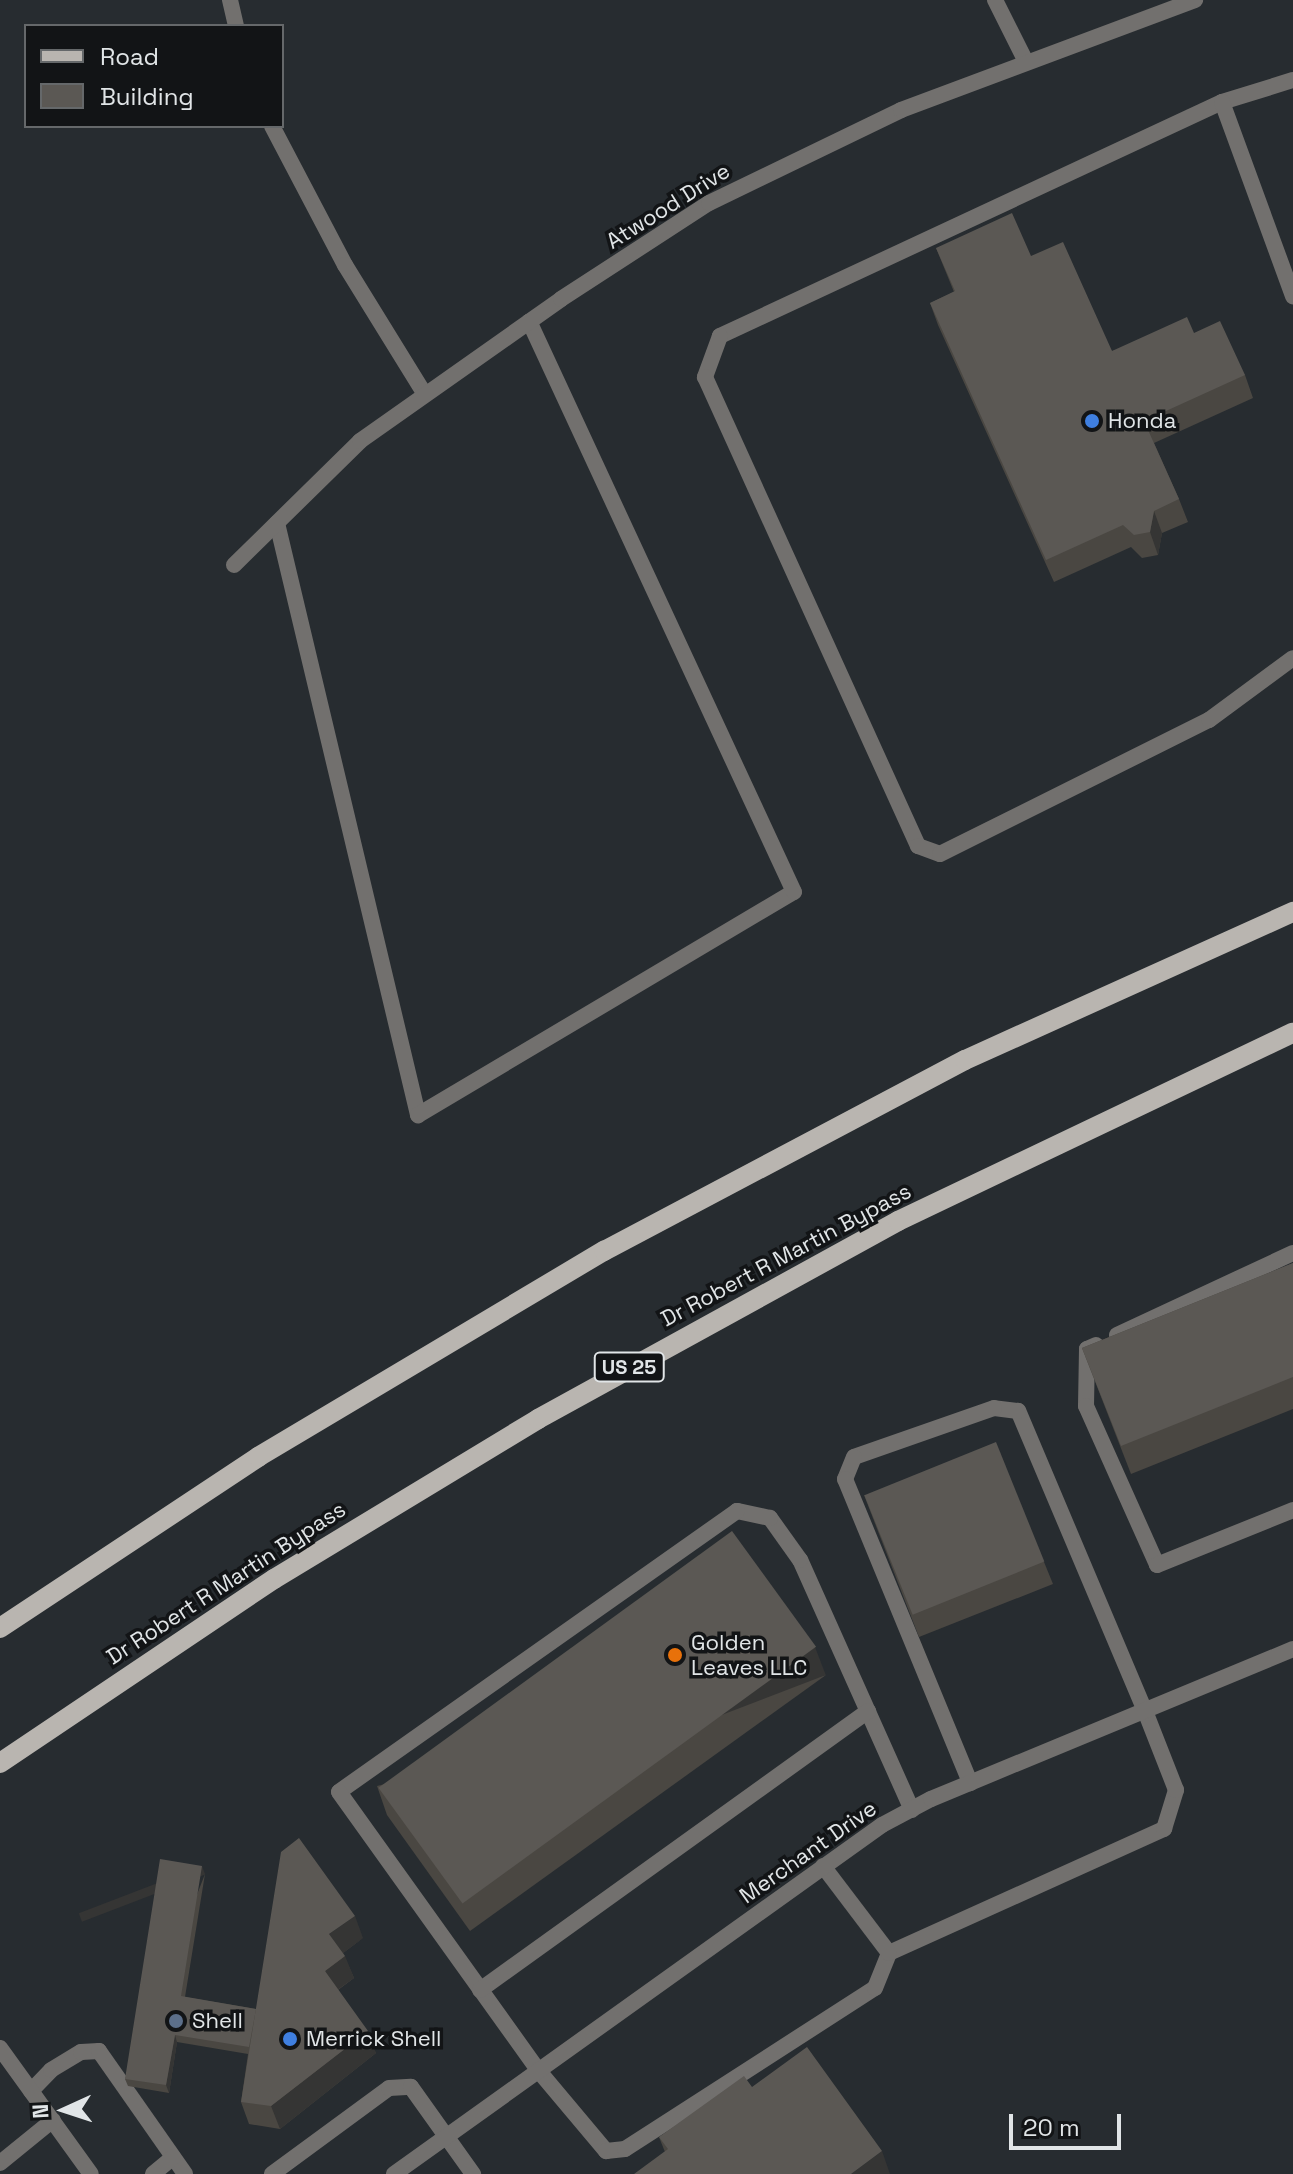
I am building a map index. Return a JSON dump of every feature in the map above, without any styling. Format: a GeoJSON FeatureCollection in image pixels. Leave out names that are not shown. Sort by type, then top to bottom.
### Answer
{"type":"FeatureCollection","features":[{"type":"Feature","properties":{"kind":"main road"},"geometry":{"type":"LineString","coordinates":[[0,1628],[271,1448],[604,1251],[965,1060],[1293,912]]}},
{"type":"Feature","properties":{"kind":"main road","name":"Dr Robert R Martin Bypass"},"geometry":{"type":"LineString","coordinates":[[0,1763],[274,1579],[579,1395],[898,1221],[1293,1033]]}},
{"type":"Feature","properties":{"kind":"street"},"geometry":{"type":"LineString","coordinates":[[230,0],[236,24]]}},
{"type":"Feature","properties":{"kind":"street"},"geometry":{"type":"LineString","coordinates":[[995,0],[1026,62]]}},
{"type":"Feature","properties":{"kind":"street","name":"Atwood Drive"},"geometry":{"type":"LineString","coordinates":[[234,565],[360,441],[529,321],[709,203],[901,110],[1195,0]]}},
{"type":"Feature","properties":{"kind":"street"},"geometry":{"type":"LineString","coordinates":[[1293,80],[1222,102],[720,336],[705,377],[918,846],[940,854],[1209,720],[1293,658]]}},
{"type":"Feature","properties":{"kind":"street"},"geometry":{"type":"LineString","coordinates":[[1222,102],[1293,296]]}},
{"type":"Feature","properties":{"kind":"street"},"geometry":{"type":"LineString","coordinates":[[273,128],[345,265],[424,393]]}},
{"type":"Feature","properties":{"kind":"street"},"geometry":{"type":"LineString","coordinates":[[277,523],[418,1115],[794,892],[529,321]]}},
{"type":"Feature","properties":{"kind":"street"},"geometry":{"type":"LineString","coordinates":[[1293,1253],[1087,1349],[1086,1406],[1157,1565],[1293,1510]]}},
{"type":"Feature","properties":{"kind":"street"},"geometry":{"type":"LineString","coordinates":[[912,1810],[800,1560],[770,1518],[737,1511],[339,1792],[538,2070],[606,2151],[625,2149],[875,1988],[889,1953],[1164,1829],[1176,1790],[1145,1711],[1018,1411],[994,1408],[854,1457],[845,1479],[970,1783]]}},
{"type":"Feature","properties":{"kind":"street","name":"Merchant Drive"},"geometry":{"type":"LineString","coordinates":[[394,2174],[823,1866],[912,1810],[1293,1649]]}},
{"type":"Feature","properties":{"kind":"street"},"geometry":{"type":"LineString","coordinates":[[480,1990],[868,1711]]}},
{"type":"Feature","properties":{"kind":"street"},"geometry":{"type":"LineString","coordinates":[[823,1866],[889,1953]]}},
{"type":"Feature","properties":{"kind":"street"},"geometry":{"type":"LineString","coordinates":[[0,2048],[91,2174]]}},
{"type":"Feature","properties":{"kind":"street"},"geometry":{"type":"LineString","coordinates":[[31,2091],[61,2064],[81,2052],[99,2051],[185,2174]]}},
{"type":"Feature","properties":{"kind":"street"},"geometry":{"type":"LineString","coordinates":[[272,2174],[389,2088],[411,2087],[473,2174]]}},
{"type":"Feature","properties":{"kind":"street"},"geometry":{"type":"LineString","coordinates":[[0,2163],[53,2120]]}},
{"type":"Feature","properties":{"kind":"street"},"geometry":{"type":"LineString","coordinates":[[153,2174],[173,2157]]}},
{"type":"Feature","properties":{"kind":"building","name":"Honda"},"geometry":{"type":"Polygon","coordinates":[[[1012,213],[1031,256],[1063,242],[1112,351],[1187,317],[1194,333],[1220,321],[1245,375],[1144,421],[1179,499],[1154,511],[1150,532],[1134,535],[1123,525],[1046,560],[930,303],[955,291],[936,248],[1012,213]]]}},
{"type":"Feature","properties":{"kind":"building"},"geometry":{"type":"Polygon","coordinates":[[[1293,1263],[1293,1377],[1121,1446],[1082,1348],[1293,1263]]]}},
{"type":"Feature","properties":{"kind":"building"},"geometry":{"type":"Polygon","coordinates":[[[996,1442],[1044,1562],[913,1615],[864,1495],[996,1442]]]}},
{"type":"Feature","properties":{"kind":"building"},"geometry":{"type":"Polygon","coordinates":[[[732,1531],[816,1647],[463,1904],[378,1788],[732,1531]]]}},
{"type":"Feature","properties":{"kind":"building"},"geometry":{"type":"Polygon","coordinates":[[[299,1838],[355,1916],[329,1934],[345,1956],[325,1971],[368,2031],[271,2106],[241,2102],[281,1852],[299,1838]]]}},
{"type":"Feature","properties":{"kind":"building"},"geometry":{"type":"Polygon","coordinates":[[[160,1859],[202,1866],[181,1996],[256,2009],[249,2047],[175,2035],[166,2085],[125,2079],[160,1859]]]}},
{"type":"Feature","properties":{"kind":"building"},"geometry":{"type":"Polygon","coordinates":[[[807,2047],[882,2151],[851,2174],[634,2174],[668,2149],[659,2137],[744,2076],[752,2087],[807,2047]]]}},
{"type":"Feature","properties":{"kind":"place","name":"Honda"},"geometry":{"type":"Point","coordinates":[1092,421]}},
{"type":"Feature","properties":{"kind":"place","name":"Golden Leaves LLC"},"geometry":{"type":"Point","coordinates":[675,1655]}},
{"type":"Feature","properties":{"kind":"place","name":"Shell"},"geometry":{"type":"Point","coordinates":[176,2021]}},
{"type":"Feature","properties":{"kind":"place","name":"Merrick Shell"},"geometry":{"type":"Point","coordinates":[290,2039]}}]}
